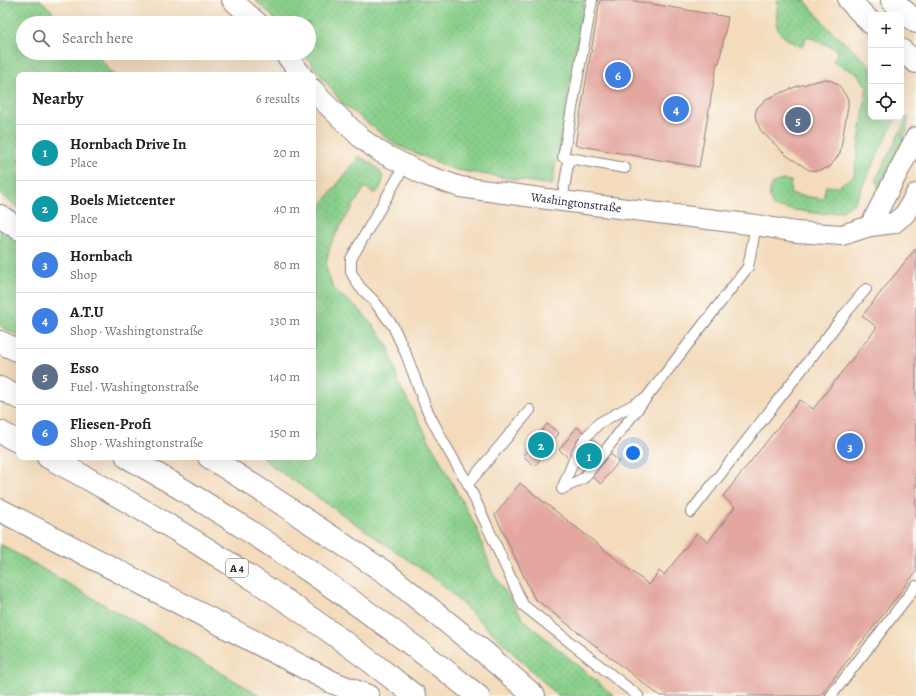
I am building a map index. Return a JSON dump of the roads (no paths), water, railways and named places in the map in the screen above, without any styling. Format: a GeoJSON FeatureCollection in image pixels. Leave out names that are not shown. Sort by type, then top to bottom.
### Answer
{"type":"FeatureCollection","features":[{"type":"Feature","properties":{"kind":"main road"},"geometry":{"type":"LineString","coordinates":[[849,0],[868,20]]}},
{"type":"Feature","properties":{"kind":"main road"},"geometry":{"type":"LineString","coordinates":[[892,0],[916,22]]}},
{"type":"Feature","properties":{"kind":"main road"},"geometry":{"type":"LineString","coordinates":[[904,52],[916,62]]}},
{"type":"Feature","properties":{"kind":"main road"},"geometry":{"type":"LineString","coordinates":[[0,216],[16,227]]}},
{"type":"Feature","properties":{"kind":"main road"},"geometry":{"type":"LineString","coordinates":[[0,342],[16,350]]}},
{"type":"Feature","properties":{"kind":"main road"},"geometry":{"type":"LineString","coordinates":[[0,388],[16,396]]}},
{"type":"Feature","properties":{"kind":"main road"},"geometry":{"type":"LineString","coordinates":[[0,432],[16,440]]}},
{"type":"Feature","properties":{"kind":"main road","name":"A 4"},"geometry":{"type":"LineString","coordinates":[[53,460],[149,513],[214,553],[278,595],[340,639],[415,696]]}},
{"type":"Feature","properties":{"kind":"main road"},"geometry":{"type":"LineString","coordinates":[[132,460],[220,512],[293,560],[364,609],[429,657],[478,696]]}},
{"type":"Feature","properties":{"kind":"main road"},"geometry":{"type":"LineString","coordinates":[[214,460],[386,573],[484,652],[534,696]]}},
{"type":"Feature","properties":{"kind":"main road"},"geometry":{"type":"LineString","coordinates":[[234,460],[270,496]]}},
{"type":"Feature","properties":{"kind":"main road"},"geometry":{"type":"LineString","coordinates":[[0,510],[334,683],[368,696]]}},
{"type":"Feature","properties":{"kind":"street"},"geometry":{"type":"LineString","coordinates":[[232,0],[250,16]]}},
{"type":"Feature","properties":{"kind":"street"},"geometry":{"type":"LineString","coordinates":[[290,60],[300,72]]}},
{"type":"Feature","properties":{"kind":"street","name":"Washingtonstraße"},"geometry":{"type":"LineString","coordinates":[[316,93],[362,139],[382,152],[425,175],[460,187],[756,225],[796,232],[842,235],[870,226],[894,223],[905,214],[916,194]]}},
{"type":"Feature","properties":{"kind":"street"},"geometry":{"type":"LineString","coordinates":[[870,226],[916,137]]}},
{"type":"Feature","properties":{"kind":"lane"},"geometry":{"type":"LineString","coordinates":[[592,0],[563,157],[625,168]]}},
{"type":"Feature","properties":{"kind":"lane"},"geometry":{"type":"LineString","coordinates":[[562,201],[569,158]]}},
{"type":"Feature","properties":{"kind":"lane"},"geometry":{"type":"LineString","coordinates":[[405,165],[351,259],[351,272],[358,286],[374,301],[392,326],[406,354],[426,408],[444,444],[468,484],[523,605],[638,696]]}},
{"type":"Feature","properties":{"kind":"lane"},"geometry":{"type":"LineString","coordinates":[[646,398],[598,423],[578,450],[562,489],[584,478],[748,267],[756,225]]}},
{"type":"Feature","properties":{"kind":"lane"},"geometry":{"type":"LineString","coordinates":[[691,512],[836,325],[866,289]]}},
{"type":"Feature","properties":{"kind":"lane"},"geometry":{"type":"LineString","coordinates":[[468,484],[530,410]]}},
{"type":"Feature","properties":{"kind":"lane"},"geometry":{"type":"LineString","coordinates":[[831,696],[916,586]]}},
{"type":"Feature","properties":{"kind":"place","name":"Fliesen-Profi"},"geometry":{"type":"Point","coordinates":[618,75]}},
{"type":"Feature","properties":{"kind":"place","name":"A.T.U"},"geometry":{"type":"Point","coordinates":[676,109]}},
{"type":"Feature","properties":{"kind":"place","name":"Esso"},"geometry":{"type":"Point","coordinates":[798,120]}},
{"type":"Feature","properties":{"kind":"place","name":"Boels Mietcenter"},"geometry":{"type":"Point","coordinates":[541,445]}},
{"type":"Feature","properties":{"kind":"place","name":"Hornbach"},"geometry":{"type":"Point","coordinates":[850,446]}},
{"type":"Feature","properties":{"kind":"place","name":"Hornbach Drive In"},"geometry":{"type":"Point","coordinates":[589,456]}}]}
